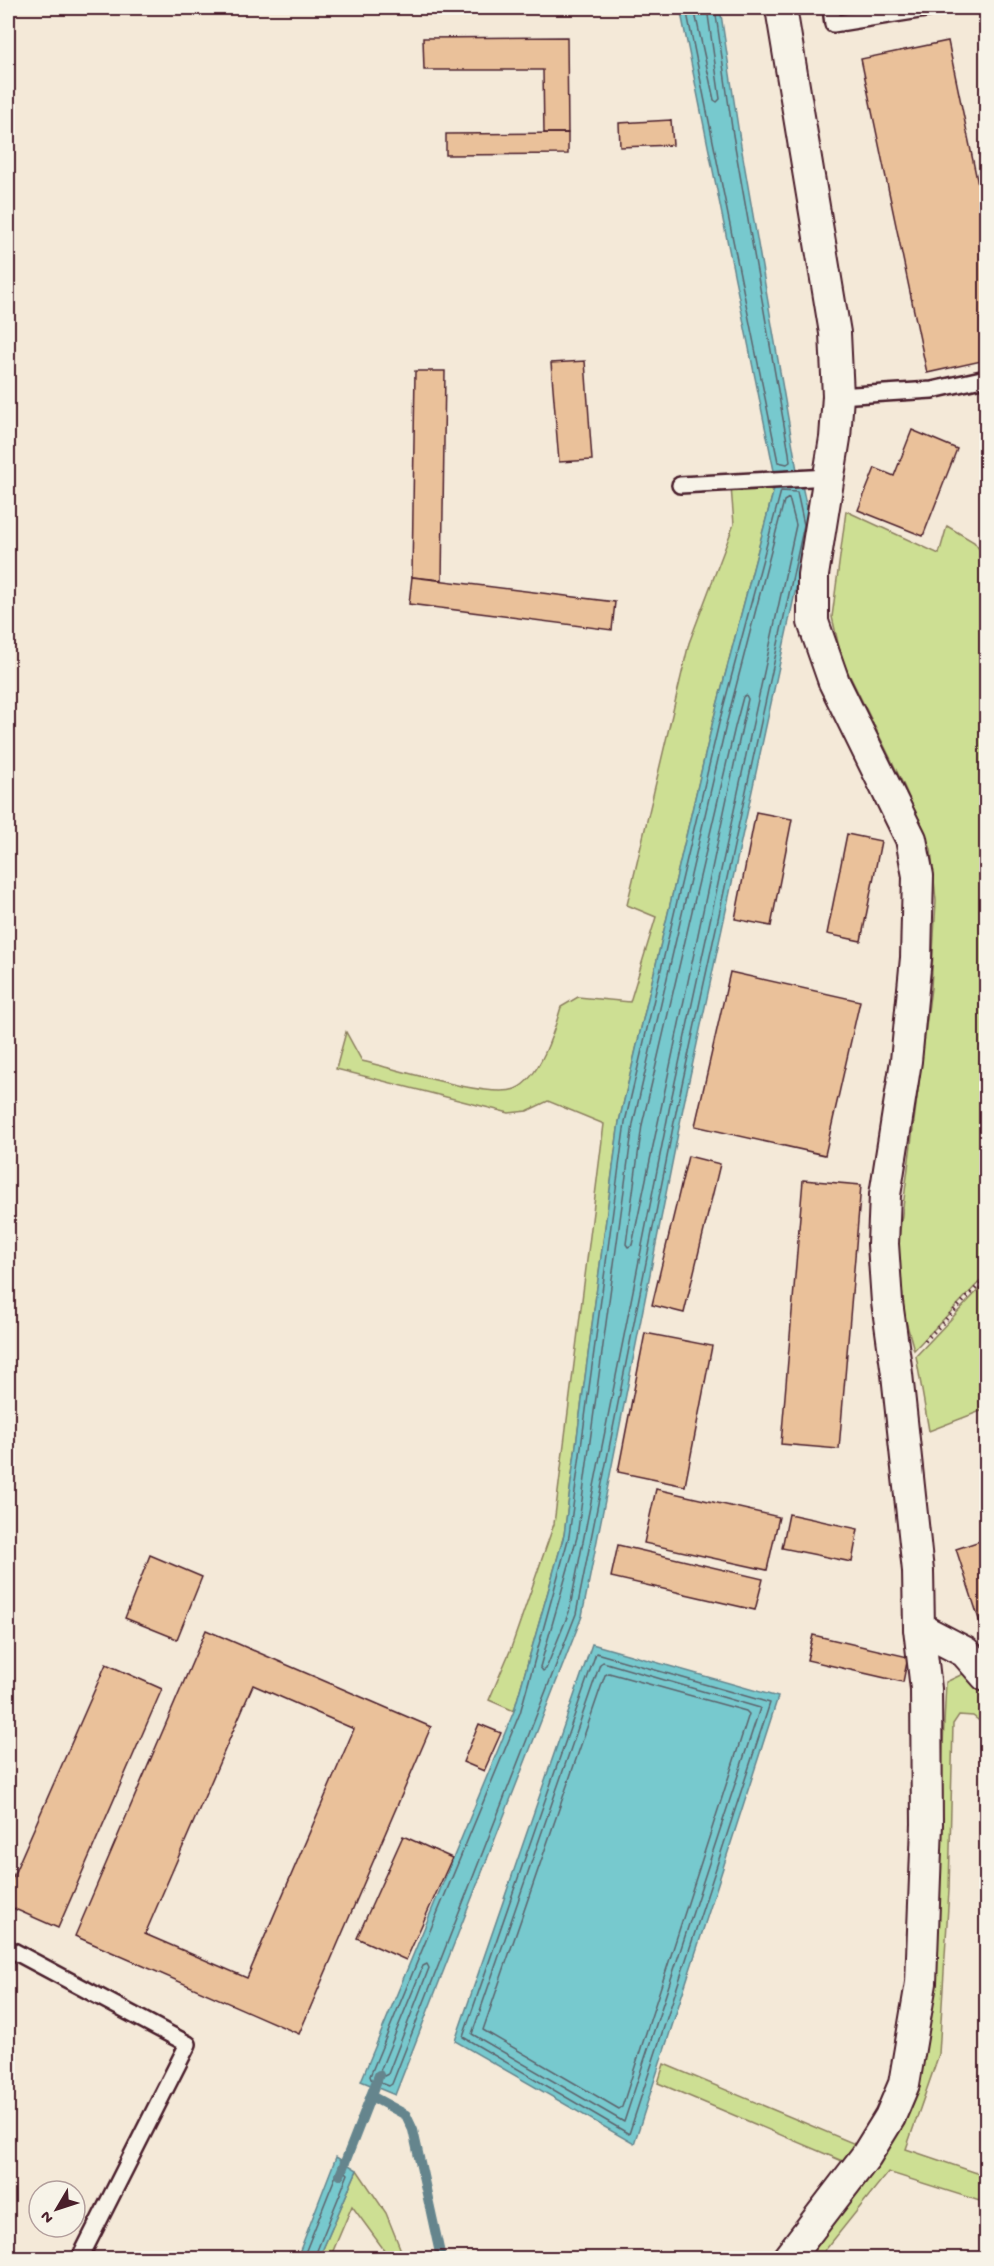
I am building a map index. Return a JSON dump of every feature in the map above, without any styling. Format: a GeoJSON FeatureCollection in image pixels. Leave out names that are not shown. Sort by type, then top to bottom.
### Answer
{"type":"FeatureCollection","features":[{"type":"Feature","properties":{"kind":"street"},"geometry":{"type":"LineString","coordinates":[[781,8],[835,333],[838,396],[814,478],[813,622],[834,682],[911,839],[918,876],[916,958],[906,1061],[885,1195],[883,1244],[887,1302],[918,1571],[920,1628],[926,1689],[927,1824],[924,1948],[912,2053],[904,2084],[890,2117],[844,2187],[788,2259]]}},
{"type":"Feature","properties":{"kind":"street"},"geometry":{"type":"LineString","coordinates":[[920,1628],[965,1652],[987,1676]]}},
{"type":"Feature","properties":{"kind":"lane"},"geometry":{"type":"LineString","coordinates":[[831,8],[833,24],[932,8]]}},
{"type":"Feature","properties":{"kind":"lane"},"geometry":{"type":"LineString","coordinates":[[838,396],[932,390],[987,378]]}},
{"type":"Feature","properties":{"kind":"lane"},"geometry":{"type":"LineString","coordinates":[[680,485],[814,478]]}},
{"type":"Feature","properties":{"kind":"lane"},"geometry":{"type":"LineString","coordinates":[[8,1948],[188,2044],[80,2259]]}},
{"type":"Feature","properties":{"kind":"path"},"geometry":{"type":"LineString","coordinates":[[897,1374],[927,1338],[987,1278]]}},
{"type":"Feature","properties":{"kind":"green space"},"geometry":{"type":"Polygon","coordinates":[[[775,485],[713,721],[619,1122],[564,1535],[514,1711],[489,1700],[510,1651],[554,1524],[604,1124],[548,1101],[527,1111],[509,1113],[336,1069],[346,1032],[362,1061],[417,1076],[484,1090],[515,1089],[524,1084],[539,1065],[561,1007],[578,997],[630,1002],[656,917],[627,905],[689,643],[734,524],[731,487],[775,485]]]}},
{"type":"Feature","properties":{"kind":"green space"},"geometry":{"type":"Polygon","coordinates":[[[846,511],[939,554],[947,526],[974,542],[986,558],[986,1275],[914,1350],[904,1314],[897,1254],[931,988],[936,901],[931,849],[904,786],[842,660],[832,617],[846,511]]]}},
{"type":"Feature","properties":{"kind":"green space"},"geometry":{"type":"Polygon","coordinates":[[[986,1282],[986,1409],[929,1431],[916,1356],[986,1282]]]}},
{"type":"Feature","properties":{"kind":"green space"},"geometry":{"type":"Polygon","coordinates":[[[967,1672],[986,1693],[986,1726],[973,1716],[959,1715],[953,1724],[949,1890],[939,2054],[906,2149],[986,2176],[986,2203],[888,2172],[819,2258],[800,2258],[930,2015],[946,1682],[967,1672]]]}},
{"type":"Feature","properties":{"kind":"green space"},"geometry":{"type":"Polygon","coordinates":[[[664,2064],[860,2146],[847,2163],[658,2083],[664,2064]]]}},
{"type":"Feature","properties":{"kind":"green space"},"geometry":{"type":"Polygon","coordinates":[[[357,2170],[386,2213],[404,2258],[390,2258],[352,2206],[330,2258],[319,2258],[357,2170]]]}},
{"type":"Feature","properties":{"kind":"water"},"geometry":{"type":"Polygon","coordinates":[[[680,8],[720,8],[739,134],[797,470],[774,471],[680,8]]]}},
{"type":"Feature","properties":{"kind":"water"},"geometry":{"type":"Polygon","coordinates":[[[775,485],[802,485],[810,524],[683,1108],[582,1616],[395,2095],[361,2081],[514,1711],[564,1535],[619,1122],[713,721],[775,485]]]}},
{"type":"Feature","properties":{"kind":"water"},"geometry":{"type":"Polygon","coordinates":[[[592,1644],[778,1697],[634,2144],[455,2041],[592,1644]]]}},
{"type":"Feature","properties":{"kind":"water"},"geometry":{"type":"Polygon","coordinates":[[[336,2157],[357,2170],[319,2258],[297,2258],[336,2157]]]}},
{"type":"Feature","properties":{"kind":"building"},"geometry":{"type":"Polygon","coordinates":[[[567,37],[568,133],[544,133],[543,70],[424,70],[423,38],[567,37]]]}},
{"type":"Feature","properties":{"kind":"building"},"geometry":{"type":"Polygon","coordinates":[[[948,41],[986,223],[986,360],[927,373],[861,59],[948,41]]]}},
{"type":"Feature","properties":{"kind":"building"},"geometry":{"type":"Polygon","coordinates":[[[671,120],[673,145],[620,147],[619,123],[671,120]]]}},
{"type":"Feature","properties":{"kind":"building"},"geometry":{"type":"Polygon","coordinates":[[[568,133],[568,154],[446,155],[446,134],[568,133]]]}},
{"type":"Feature","properties":{"kind":"building"},"geometry":{"type":"Polygon","coordinates":[[[585,361],[592,460],[559,462],[551,363],[585,361]]]}},
{"type":"Feature","properties":{"kind":"building"},"geometry":{"type":"Polygon","coordinates":[[[415,371],[445,371],[442,580],[412,577],[415,371]]]}},
{"type":"Feature","properties":{"kind":"building"},"geometry":{"type":"Polygon","coordinates":[[[912,430],[957,449],[923,536],[858,510],[875,468],[894,476],[912,430]]]}},
{"type":"Feature","properties":{"kind":"building"},"geometry":{"type":"Polygon","coordinates":[[[412,577],[615,602],[612,630],[409,604],[412,577]]]}},
{"type":"Feature","properties":{"kind":"building"},"geometry":{"type":"Polygon","coordinates":[[[756,812],[792,819],[771,926],[735,919],[756,812]]]}},
{"type":"Feature","properties":{"kind":"building"},"geometry":{"type":"Polygon","coordinates":[[[847,834],[881,841],[861,941],[827,934],[847,834]]]}},
{"type":"Feature","properties":{"kind":"building"},"geometry":{"type":"Polygon","coordinates":[[[730,972],[860,1001],[825,1155],[695,1126],[730,972]]]}},
{"type":"Feature","properties":{"kind":"building"},"geometry":{"type":"Polygon","coordinates":[[[688,1156],[720,1164],[684,1313],[652,1305],[688,1156]]]}},
{"type":"Feature","properties":{"kind":"building"},"geometry":{"type":"Polygon","coordinates":[[[803,1180],[861,1185],[839,1449],[781,1444],[803,1180]]]}},
{"type":"Feature","properties":{"kind":"building"},"geometry":{"type":"Polygon","coordinates":[[[645,1333],[712,1346],[685,1486],[618,1472],[645,1333]]]}},
{"type":"Feature","properties":{"kind":"building"},"geometry":{"type":"Polygon","coordinates":[[[656,1489],[779,1517],[767,1570],[644,1543],[656,1489]]]}},
{"type":"Feature","properties":{"kind":"building"},"geometry":{"type":"Polygon","coordinates":[[[789,1514],[858,1529],[852,1562],[782,1548],[789,1514]]]}},
{"type":"Feature","properties":{"kind":"building"},"geometry":{"type":"Polygon","coordinates":[[[986,1539],[986,1641],[956,1549],[986,1539]]]}},
{"type":"Feature","properties":{"kind":"building"},"geometry":{"type":"Polygon","coordinates":[[[618,1545],[763,1579],[755,1610],[611,1577],[618,1545]]]}},
{"type":"Feature","properties":{"kind":"building"},"geometry":{"type":"Polygon","coordinates":[[[150,1555],[202,1577],[177,1639],[125,1618],[150,1555]]]}},
{"type":"Feature","properties":{"kind":"building"},"geometry":{"type":"Polygon","coordinates":[[[206,1630],[431,1727],[299,2034],[75,1936],[206,1630]],[[253,1685],[145,1934],[247,1978],[354,1729],[253,1685]]]}},
{"type":"Feature","properties":{"kind":"building"},"geometry":{"type":"Polygon","coordinates":[[[813,1635],[908,1657],[903,1682],[807,1660],[813,1635]]]}},
{"type":"Feature","properties":{"kind":"building"},"geometry":{"type":"Polygon","coordinates":[[[106,1664],[162,1689],[58,1928],[8,1906],[8,1888],[106,1664]]]}},
{"type":"Feature","properties":{"kind":"building"},"geometry":{"type":"Polygon","coordinates":[[[479,1724],[501,1733],[484,1771],[463,1762],[479,1724]]]}},
{"type":"Feature","properties":{"kind":"building"},"geometry":{"type":"Polygon","coordinates":[[[403,1836],[452,1858],[406,1960],[357,1938],[403,1836]]]}},
{"type":"Feature","properties":{"kind":"waterway"},"geometry":{"type":"LineString","coordinates":[[340,2175],[379,2075]]}},
{"type":"Feature","properties":{"kind":"waterway"},"geometry":{"type":"LineString","coordinates":[[371,2096],[406,2115],[413,2130],[441,2258]]}}]}
